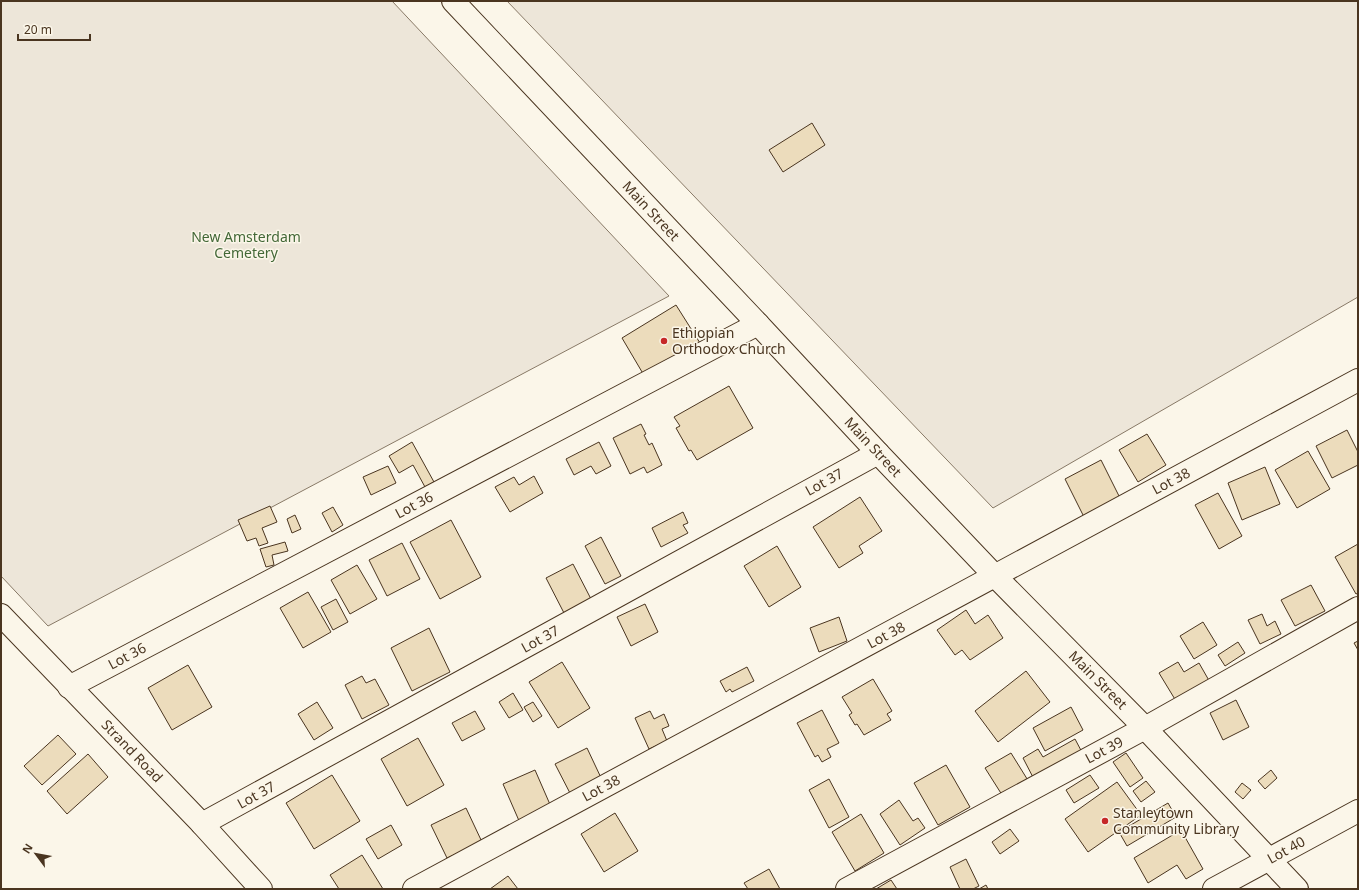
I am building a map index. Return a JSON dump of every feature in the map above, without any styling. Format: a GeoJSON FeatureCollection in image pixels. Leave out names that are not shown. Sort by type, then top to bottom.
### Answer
{"type":"FeatureCollection","features":[{"type":"Feature","properties":{"kind":"street","name":"Main Street"},"geometry":{"type":"LineString","coordinates":[[453,1],[878,453],[995,576],[1146,728],[1297,889]]}},
{"type":"Feature","properties":{"kind":"street","name":"Lot 36"},"geometry":{"type":"LineString","coordinates":[[69,687],[758,324]]}},
{"type":"Feature","properties":{"kind":"street","name":"Lot 38"},"geometry":{"type":"LineString","coordinates":[[414,889],[1358,380]]}},
{"type":"Feature","properties":{"kind":"street","name":"Lot 37"},"geometry":{"type":"LineString","coordinates":[[202,824],[878,453]]}},
{"type":"Feature","properties":{"kind":"street","name":"Lot 39"},"geometry":{"type":"LineString","coordinates":[[847,889],[1146,728],[1358,608]]}},
{"type":"Feature","properties":{"kind":"street","name":"Strand Road"},"geometry":{"type":"LineString","coordinates":[[1,615],[202,824],[261,889]]}},
{"type":"Feature","properties":{"kind":"street","name":"Lot 40"},"geometry":{"type":"LineString","coordinates":[[1214,889],[1358,811]]}},
{"type":"Feature","properties":{"kind":"green space","name":"New Amsterdam Cemetery"},"geometry":{"type":"Polygon","coordinates":[[[1,1],[392,1],[669,296],[48,626],[1,576],[1,1]]]}},
{"type":"Feature","properties":{"kind":"green space"},"geometry":{"type":"Polygon","coordinates":[[[507,1],[1358,1],[1358,297],[993,508],[507,1]]]}},
{"type":"Feature","properties":{"kind":"building"},"geometry":{"type":"Polygon","coordinates":[[[812,123],[825,145],[783,172],[769,150],[812,123]]]}},
{"type":"Feature","properties":{"kind":"building"},"geometry":{"type":"Polygon","coordinates":[[[676,305],[700,343],[645,377],[622,338],[676,305]]]}},
{"type":"Feature","properties":{"kind":"building"},"geometry":{"type":"Polygon","coordinates":[[[729,386],[753,428],[697,460],[691,450],[689,451],[676,428],[680,426],[674,417],[729,386]]]}},
{"type":"Feature","properties":{"kind":"building"},"geometry":{"type":"Polygon","coordinates":[[[641,424],[649,445],[652,443],[662,465],[647,473],[644,467],[630,474],[613,438],[641,424]]]}},
{"type":"Feature","properties":{"kind":"building"},"geometry":{"type":"Polygon","coordinates":[[[1347,430],[1358,452],[1358,465],[1332,478],[1316,446],[1347,430]]]}},
{"type":"Feature","properties":{"kind":"building"},"geometry":{"type":"Polygon","coordinates":[[[1147,434],[1166,465],[1138,482],[1119,450],[1147,434]]]}},
{"type":"Feature","properties":{"kind":"building"},"geometry":{"type":"Polygon","coordinates":[[[412,442],[434,482],[425,487],[413,465],[399,473],[389,456],[412,442]]]}},
{"type":"Feature","properties":{"kind":"building"},"geometry":{"type":"Polygon","coordinates":[[[599,442],[611,466],[596,474],[591,466],[574,475],[566,459],[599,442]]]}},
{"type":"Feature","properties":{"kind":"building"},"geometry":{"type":"Polygon","coordinates":[[[1308,451],[1330,489],[1297,508],[1275,470],[1308,451]]]}},
{"type":"Feature","properties":{"kind":"building"},"geometry":{"type":"Polygon","coordinates":[[[1101,460],[1122,502],[1086,521],[1065,479],[1101,460]]]}},
{"type":"Feature","properties":{"kind":"building"},"geometry":{"type":"Polygon","coordinates":[[[388,466],[396,483],[371,495],[363,477],[388,466]]]}},
{"type":"Feature","properties":{"kind":"building"},"geometry":{"type":"Polygon","coordinates":[[[1265,467],[1280,504],[1242,520],[1228,483],[1265,467]]]}},
{"type":"Feature","properties":{"kind":"building"},"geometry":{"type":"Polygon","coordinates":[[[534,476],[543,493],[510,512],[495,487],[514,477],[519,485],[534,476]]]}},
{"type":"Feature","properties":{"kind":"building"},"geometry":{"type":"Polygon","coordinates":[[[1218,493],[1242,536],[1219,549],[1195,505],[1218,493]]]}},
{"type":"Feature","properties":{"kind":"building"},"geometry":{"type":"Polygon","coordinates":[[[860,497],[882,531],[859,546],[863,553],[839,568],[813,527],[860,497]]]}},
{"type":"Feature","properties":{"kind":"building"},"geometry":{"type":"Polygon","coordinates":[[[270,506],[277,522],[262,528],[268,543],[259,546],[256,538],[247,541],[238,520],[270,506]]]}},
{"type":"Feature","properties":{"kind":"building"},"geometry":{"type":"Polygon","coordinates":[[[333,507],[343,525],[332,532],[322,513],[333,507]]]}},
{"type":"Feature","properties":{"kind":"building"},"geometry":{"type":"Polygon","coordinates":[[[683,512],[688,523],[683,525],[688,533],[661,547],[652,528],[683,512]]]}},
{"type":"Feature","properties":{"kind":"building"},"geometry":{"type":"Polygon","coordinates":[[[295,515],[301,529],[292,533],[287,519],[295,515]]]}},
{"type":"Feature","properties":{"kind":"building"},"geometry":{"type":"Polygon","coordinates":[[[451,520],[481,577],[440,599],[410,542],[451,520]]]}},
{"type":"Feature","properties":{"kind":"building"},"geometry":{"type":"Polygon","coordinates":[[[601,537],[621,576],[605,584],[585,546],[601,537]]]}},
{"type":"Feature","properties":{"kind":"building"},"geometry":{"type":"Polygon","coordinates":[[[285,542],[288,551],[272,555],[274,565],[266,567],[260,549],[285,542]]]}},
{"type":"Feature","properties":{"kind":"building"},"geometry":{"type":"Polygon","coordinates":[[[402,543],[420,579],[387,596],[369,560],[402,543]]]}},
{"type":"Feature","properties":{"kind":"building"},"geometry":{"type":"Polygon","coordinates":[[[1358,544],[1358,593],[1356,594],[1335,557],[1358,544]]]}},
{"type":"Feature","properties":{"kind":"building"},"geometry":{"type":"Polygon","coordinates":[[[777,546],[801,587],[769,607],[744,566],[777,546]]]}},
{"type":"Feature","properties":{"kind":"building"},"geometry":{"type":"Polygon","coordinates":[[[573,564],[591,599],[564,613],[546,578],[573,564]]]}},
{"type":"Feature","properties":{"kind":"building"},"geometry":{"type":"Polygon","coordinates":[[[357,565],[377,599],[350,614],[331,580],[357,565]]]}},
{"type":"Feature","properties":{"kind":"building"},"geometry":{"type":"Polygon","coordinates":[[[1311,585],[1325,611],[1295,626],[1281,600],[1311,585]]]}},
{"type":"Feature","properties":{"kind":"building"},"geometry":{"type":"Polygon","coordinates":[[[308,592],[331,632],[303,648],[280,608],[308,592]]]}},
{"type":"Feature","properties":{"kind":"building"},"geometry":{"type":"Polygon","coordinates":[[[336,599],[348,622],[333,630],[321,607],[336,599]]]}},
{"type":"Feature","properties":{"kind":"building"},"geometry":{"type":"Polygon","coordinates":[[[645,604],[658,632],[631,646],[617,617],[645,604]]]}},
{"type":"Feature","properties":{"kind":"building"},"geometry":{"type":"Polygon","coordinates":[[[966,610],[975,624],[988,615],[1003,638],[970,660],[962,650],[955,655],[937,630],[966,610]]]}},
{"type":"Feature","properties":{"kind":"building"},"geometry":{"type":"Polygon","coordinates":[[[1262,614],[1267,626],[1275,621],[1281,634],[1260,644],[1248,620],[1262,614]]]}},
{"type":"Feature","properties":{"kind":"building"},"geometry":{"type":"Polygon","coordinates":[[[839,617],[847,641],[819,652],[810,628],[839,617]]]}},
{"type":"Feature","properties":{"kind":"building"},"geometry":{"type":"Polygon","coordinates":[[[1203,622],[1217,645],[1194,659],[1180,636],[1203,622]]]}},
{"type":"Feature","properties":{"kind":"building"},"geometry":{"type":"Polygon","coordinates":[[[429,628],[450,672],[412,691],[391,648],[429,628]]]}},
{"type":"Feature","properties":{"kind":"building"},"geometry":{"type":"Polygon","coordinates":[[[1358,641],[1358,650],[1354,643],[1358,641]]]}},
{"type":"Feature","properties":{"kind":"building"},"geometry":{"type":"Polygon","coordinates":[[[1238,642],[1245,653],[1225,666],[1218,655],[1238,642]]]}},
{"type":"Feature","properties":{"kind":"building"},"geometry":{"type":"Polygon","coordinates":[[[562,662],[590,708],[558,728],[529,682],[562,662]]]}},
{"type":"Feature","properties":{"kind":"building"},"geometry":{"type":"Polygon","coordinates":[[[1178,662],[1184,672],[1199,663],[1211,684],[1176,701],[1159,673],[1178,662]]]}},
{"type":"Feature","properties":{"kind":"building"},"geometry":{"type":"Polygon","coordinates":[[[188,665],[212,707],[172,730],[148,688],[188,665]]]}},
{"type":"Feature","properties":{"kind":"building"},"geometry":{"type":"Polygon","coordinates":[[[747,667],[754,681],[732,692],[730,689],[726,692],[720,681],[747,667]]]}},
{"type":"Feature","properties":{"kind":"building"},"geometry":{"type":"Polygon","coordinates":[[[1026,671],[1050,702],[998,742],[975,711],[1026,671]]]}},
{"type":"Feature","properties":{"kind":"building"},"geometry":{"type":"Polygon","coordinates":[[[362,676],[366,683],[375,679],[389,705],[362,719],[345,685],[362,676]]]}},
{"type":"Feature","properties":{"kind":"building"},"geometry":{"type":"Polygon","coordinates":[[[873,679],[892,711],[887,714],[891,720],[864,735],[849,715],[852,713],[842,697],[873,679]]]}},
{"type":"Feature","properties":{"kind":"building"},"geometry":{"type":"Polygon","coordinates":[[[513,693],[523,710],[509,718],[499,702],[513,693]]]}},
{"type":"Feature","properties":{"kind":"building"},"geometry":{"type":"Polygon","coordinates":[[[1236,700],[1249,727],[1223,740],[1210,713],[1236,700]]]}},
{"type":"Feature","properties":{"kind":"building"},"geometry":{"type":"Polygon","coordinates":[[[317,702],[333,728],[314,740],[298,714],[317,702]]]}},
{"type":"Feature","properties":{"kind":"building"},"geometry":{"type":"Polygon","coordinates":[[[533,702],[542,716],[533,722],[524,707],[533,702]]]}},
{"type":"Feature","properties":{"kind":"building"},"geometry":{"type":"Polygon","coordinates":[[[1071,707],[1083,730],[1045,751],[1033,728],[1071,707]]]}},
{"type":"Feature","properties":{"kind":"building"},"geometry":{"type":"Polygon","coordinates":[[[822,710],[839,743],[827,749],[831,757],[822,762],[818,755],[815,757],[797,723],[822,710]]]}},
{"type":"Feature","properties":{"kind":"building"},"geometry":{"type":"Polygon","coordinates":[[[475,711],[485,729],[462,741],[452,723],[475,711]]]}},
{"type":"Feature","properties":{"kind":"building"},"geometry":{"type":"Polygon","coordinates":[[[650,711],[654,719],[664,714],[669,726],[662,729],[667,741],[649,749],[635,718],[650,711]]]}},
{"type":"Feature","properties":{"kind":"building"},"geometry":{"type":"Polygon","coordinates":[[[58,735],[76,754],[42,785],[24,766],[58,735]]]}},
{"type":"Feature","properties":{"kind":"building"},"geometry":{"type":"Polygon","coordinates":[[[418,738],[444,785],[407,806],[381,759],[418,738]]]}},
{"type":"Feature","properties":{"kind":"building"},"geometry":{"type":"Polygon","coordinates":[[[1075,739],[1084,756],[1036,783],[1023,758],[1038,749],[1043,757],[1075,739]]]}},
{"type":"Feature","properties":{"kind":"building"},"geometry":{"type":"Polygon","coordinates":[[[587,748],[603,782],[572,797],[555,764],[587,748]]]}},
{"type":"Feature","properties":{"kind":"building"},"geometry":{"type":"Polygon","coordinates":[[[1011,753],[1029,782],[1004,798],[985,768],[1011,753]]]}},
{"type":"Feature","properties":{"kind":"building"},"geometry":{"type":"Polygon","coordinates":[[[1126,753],[1143,778],[1130,787],[1113,762],[1126,753]]]}},
{"type":"Feature","properties":{"kind":"building"},"geometry":{"type":"Polygon","coordinates":[[[88,754],[108,777],[67,814],[47,791],[88,754]]]}},
{"type":"Feature","properties":{"kind":"building"},"geometry":{"type":"Polygon","coordinates":[[[946,765],[970,807],[938,825],[914,783],[946,765]]]}},
{"type":"Feature","properties":{"kind":"building"},"geometry":{"type":"Polygon","coordinates":[[[535,770],[552,809],[520,823],[503,784],[535,770]]]}},
{"type":"Feature","properties":{"kind":"building"},"geometry":{"type":"Polygon","coordinates":[[[1271,770],[1277,778],[1265,789],[1258,781],[1271,770]]]}},
{"type":"Feature","properties":{"kind":"building"},"geometry":{"type":"Polygon","coordinates":[[[332,775],[360,821],[314,849],[286,803],[332,775]]]}},
{"type":"Feature","properties":{"kind":"building"},"geometry":{"type":"Polygon","coordinates":[[[1090,775],[1099,788],[1074,803],[1066,790],[1090,775]]]}},
{"type":"Feature","properties":{"kind":"building"},"geometry":{"type":"Polygon","coordinates":[[[829,779],[849,817],[829,828],[809,790],[829,779]]]}},
{"type":"Feature","properties":{"kind":"building"},"geometry":{"type":"Polygon","coordinates":[[[1146,781],[1155,792],[1141,802],[1133,791],[1146,781]]]}},
{"type":"Feature","properties":{"kind":"building"},"geometry":{"type":"Polygon","coordinates":[[[1117,782],[1141,815],[1088,852],[1065,819],[1117,782]]]}},
{"type":"Feature","properties":{"kind":"building"},"geometry":{"type":"Polygon","coordinates":[[[1242,783],[1251,790],[1243,799],[1235,792],[1242,783]]]}},
{"type":"Feature","properties":{"kind":"building"},"geometry":{"type":"Polygon","coordinates":[[[899,800],[913,821],[918,818],[925,828],[900,845],[880,814],[899,800]]]}},
{"type":"Feature","properties":{"kind":"building"},"geometry":{"type":"Polygon","coordinates":[[[1168,803],[1176,817],[1127,846],[1119,832],[1168,803]]]}},
{"type":"Feature","properties":{"kind":"building"},"geometry":{"type":"Polygon","coordinates":[[[466,808],[482,842],[447,858],[431,825],[466,808]]]}},
{"type":"Feature","properties":{"kind":"building"},"geometry":{"type":"Polygon","coordinates":[[[615,813],[638,851],[604,872],[581,834],[615,813]]]}},
{"type":"Feature","properties":{"kind":"building"},"geometry":{"type":"Polygon","coordinates":[[[861,814],[884,853],[855,871],[832,832],[861,814]]]}},
{"type":"Feature","properties":{"kind":"building"},"geometry":{"type":"Polygon","coordinates":[[[391,825],[402,845],[378,859],[366,839],[391,825]]]}},
{"type":"Feature","properties":{"kind":"building"},"geometry":{"type":"Polygon","coordinates":[[[1010,829],[1019,841],[1000,854],[992,842],[1010,829]]]}},
{"type":"Feature","properties":{"kind":"building"},"geometry":{"type":"Polygon","coordinates":[[[1181,830],[1203,869],[1186,879],[1177,865],[1148,883],[1134,858],[1181,830]]]}},
{"type":"Feature","properties":{"kind":"building"},"geometry":{"type":"Polygon","coordinates":[[[362,855],[383,889],[339,889],[330,875],[362,855]]]}},
{"type":"Feature","properties":{"kind":"building"},"geometry":{"type":"Polygon","coordinates":[[[966,859],[979,886],[973,889],[960,889],[950,867],[966,859]]]}},
{"type":"Feature","properties":{"kind":"building"},"geometry":{"type":"Polygon","coordinates":[[[769,869],[780,889],[748,889],[744,883],[769,869]]]}},
{"type":"Feature","properties":{"kind":"building"},"geometry":{"type":"Polygon","coordinates":[[[508,876],[518,889],[490,889],[508,876]]]}},
{"type":"Feature","properties":{"kind":"building"},"geometry":{"type":"Polygon","coordinates":[[[891,880],[897,889],[876,889],[891,880]]]}},
{"type":"Feature","properties":{"kind":"building"},"geometry":{"type":"Polygon","coordinates":[[[986,885],[988,889],[979,889],[986,885]]]}},
{"type":"Feature","properties":{"kind":"place","name":"Ethiopian Orthodox Church"},"geometry":{"type":"Point","coordinates":[664,341]}},
{"type":"Feature","properties":{"kind":"place","name":"Stanleytown Community Library"},"geometry":{"type":"Point","coordinates":[1105,821]}}]}
